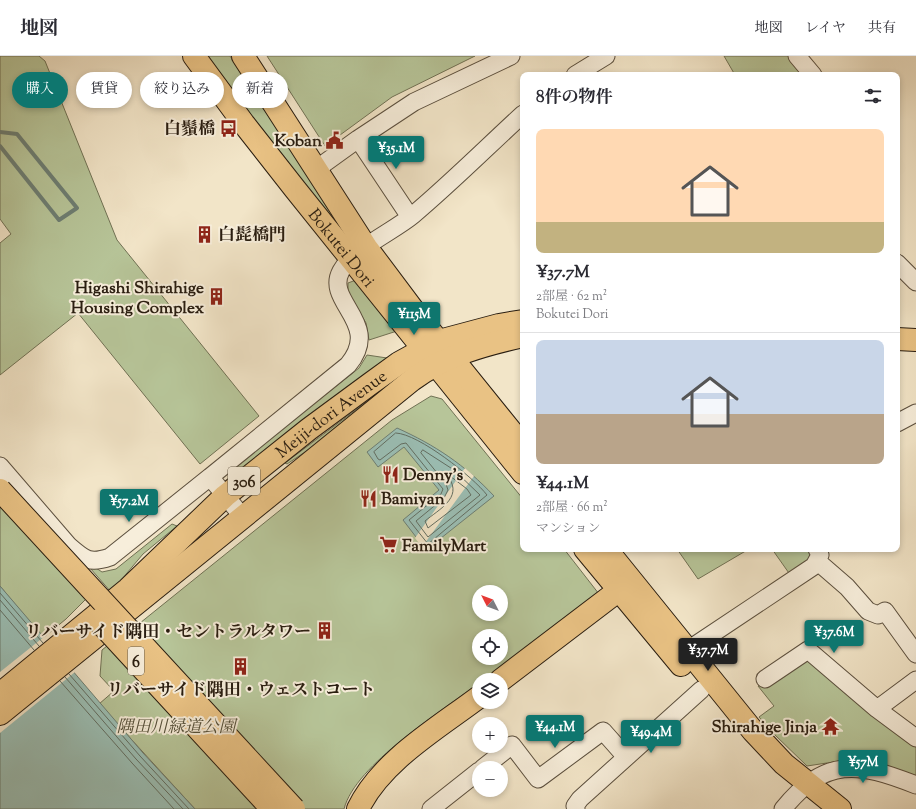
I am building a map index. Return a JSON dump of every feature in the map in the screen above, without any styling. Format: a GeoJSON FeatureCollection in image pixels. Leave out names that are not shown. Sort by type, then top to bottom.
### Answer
{"type":"FeatureCollection","features":[{"type":"Feature","properties":{"kind":"main road","name":"Bokutei Dori"},"geometry":{"type":"LineString","coordinates":[[194,56],[244,124],[359,253],[437,352],[520,469]]}},
{"type":"Feature","properties":{"kind":"main road","name":"Bokutei Dori"},"geometry":{"type":"LineString","coordinates":[[243,56],[316,170],[359,253]]}},
{"type":"Feature","properties":{"kind":"main road","name":"Meiji-dori Avenue"},"geometry":{"type":"LineString","coordinates":[[0,714],[83,636],[128,589],[225,496],[309,429],[370,384],[437,352],[499,325],[520,322]]}},
{"type":"Feature","properties":{"kind":"main road","name":"Meiji-dori Avenue"},"geometry":{"type":"LineString","coordinates":[[0,694],[83,636],[242,516],[412,380],[437,352],[520,337]]}},
{"type":"Feature","properties":{"kind":"main road"},"geometry":{"type":"LineString","coordinates":[[900,339],[916,340]]}},
{"type":"Feature","properties":{"kind":"main road","name":"Bokutei Dori"},"geometry":{"type":"LineString","coordinates":[[437,352],[520,443]]}},
{"type":"Feature","properties":{"kind":"main road"},"geometry":{"type":"LineString","coordinates":[[900,354],[916,355]]}},
{"type":"Feature","properties":{"kind":"main road","name":"6"},"geometry":{"type":"LineString","coordinates":[[0,490],[294,809]]}},
{"type":"Feature","properties":{"kind":"main road","name":"6"},"geometry":{"type":"LineString","coordinates":[[0,512],[272,809]]}},
{"type":"Feature","properties":{"kind":"main road"},"geometry":{"type":"LineString","coordinates":[[588,552],[625,585],[688,650],[753,731],[784,764],[817,809]]}},
{"type":"Feature","properties":{"kind":"main road"},"geometry":{"type":"LineString","coordinates":[[608,552],[625,585],[701,690],[762,762],[802,788],[840,809]]}},
{"type":"Feature","properties":{"kind":"main road"},"geometry":{"type":"LineString","coordinates":[[508,675],[625,585]]}},
{"type":"Feature","properties":{"kind":"main road"},"geometry":{"type":"LineString","coordinates":[[358,809],[370,788],[401,756],[472,701]]}},
{"type":"Feature","properties":{"kind":"street"},"geometry":{"type":"LineString","coordinates":[[316,170],[358,139],[414,102],[511,56]]}},
{"type":"Feature","properties":{"kind":"street"},"geometry":{"type":"LineString","coordinates":[[583,72],[606,56]]}},
{"type":"Feature","properties":{"kind":"street"},"geometry":{"type":"LineString","coordinates":[[797,56],[810,72]]}},
{"type":"Feature","properties":{"kind":"street"},"geometry":{"type":"LineString","coordinates":[[0,466],[69,546],[82,557],[97,562],[110,557],[348,365],[356,356],[360,338],[358,327],[341,296],[337,285],[340,272],[359,253],[410,217],[520,117]]}},
{"type":"Feature","properties":{"kind":"street"},"geometry":{"type":"LineString","coordinates":[[358,139],[410,217]]}},
{"type":"Feature","properties":{"kind":"street"},"geometry":{"type":"LineString","coordinates":[[900,266],[914,279]]}},
{"type":"Feature","properties":{"kind":"street"},"geometry":{"type":"LineString","coordinates":[[900,421],[916,413]]}},
{"type":"Feature","properties":{"kind":"street"},"geometry":{"type":"LineString","coordinates":[[210,477],[242,516]]}},
{"type":"Feature","properties":{"kind":"street"},"geometry":{"type":"LineString","coordinates":[[688,650],[814,566],[817,555]]}},
{"type":"Feature","properties":{"kind":"street"},"geometry":{"type":"LineString","coordinates":[[817,555],[868,611],[878,615],[885,611],[916,654]]}},
{"type":"Feature","properties":{"kind":"street"},"geometry":{"type":"LineString","coordinates":[[765,680],[808,650],[876,709],[916,738]]}},
{"type":"Feature","properties":{"kind":"street"},"geometry":{"type":"LineString","coordinates":[[876,709],[916,680]]}},
{"type":"Feature","properties":{"kind":"street"},"geometry":{"type":"LineString","coordinates":[[576,809],[575,806],[580,799],[701,690]]}},
{"type":"Feature","properties":{"kind":"street"},"geometry":{"type":"LineString","coordinates":[[492,761],[512,745],[538,779],[603,731],[626,757]]}},
{"type":"Feature","properties":{"kind":"street"},"geometry":{"type":"LineString","coordinates":[[783,809],[802,788],[832,770],[858,769],[875,771],[916,785]]}},
{"type":"Feature","properties":{"kind":"street"},"geometry":{"type":"LineString","coordinates":[[431,809],[472,777]]}},
{"type":"Feature","properties":{"kind":"green space"},"geometry":{"type":"Polygon","coordinates":[[[0,56],[39,56],[45,61],[49,72],[12,72],[12,108],[64,108],[117,240],[259,416],[200,464],[78,313],[0,375],[0,243],[11,234],[0,219],[0,56]]]}},
{"type":"Feature","properties":{"kind":"green space"},"geometry":{"type":"Polygon","coordinates":[[[204,56],[230,56],[240,72],[232,72],[232,92],[224,82],[224,72],[216,72],[204,56]]]}},
{"type":"Feature","properties":{"kind":"green space"},"geometry":{"type":"Polygon","coordinates":[[[267,56],[475,56],[392,97],[325,146],[288,89],[288,72],[277,72],[267,56]]]}},
{"type":"Feature","properties":{"kind":"green space"},"geometry":{"type":"Polygon","coordinates":[[[724,56],[794,56],[807,72],[733,72],[724,56]]]}},
{"type":"Feature","properties":{"kind":"green space"},"geometry":{"type":"Polygon","coordinates":[[[244,108],[264,108],[333,215],[329,218],[244,108]]]}},
{"type":"Feature","properties":{"kind":"green space"},"geometry":{"type":"Polygon","coordinates":[[[356,280],[397,331],[369,340],[366,323],[348,293],[348,283],[356,280]]]}},
{"type":"Feature","properties":{"kind":"green space"},"geometry":{"type":"Polygon","coordinates":[[[367,355],[387,358],[239,473],[234,473],[233,469],[236,465],[359,368],[367,355]]]}},
{"type":"Feature","properties":{"kind":"green space"},"geometry":{"type":"Polygon","coordinates":[[[401,376],[338,430],[287,464],[285,463],[401,376]]]}},
{"type":"Feature","properties":{"kind":"green space","name":"隅田川緑道公園"},"geometry":{"type":"Polygon","coordinates":[[[431,396],[442,399],[520,495],[520,552],[566,552],[599,594],[508,661],[508,629],[472,629],[472,665],[503,665],[492,673],[472,673],[472,688],[402,740],[382,757],[351,792],[344,809],[195,809],[99,704],[114,691],[100,676],[102,650],[138,621],[140,623],[392,420],[431,396]]]}},
{"type":"Feature","properties":{"kind":"green space"},"geometry":{"type":"Polygon","coordinates":[[[0,501],[86,599],[66,619],[43,638],[0,586],[0,501]]]}},
{"type":"Feature","properties":{"kind":"green space"},"geometry":{"type":"Polygon","coordinates":[[[172,524],[177,526],[143,554],[111,592],[90,568],[93,566],[102,572],[116,569],[172,524]]]}},
{"type":"Feature","properties":{"kind":"green space"},"geometry":{"type":"Polygon","coordinates":[[[679,552],[744,552],[698,579],[679,552]]]}},
{"type":"Feature","properties":{"kind":"green space"},"geometry":{"type":"Polygon","coordinates":[[[774,552],[810,552],[809,565],[791,576],[774,552]]]}},
{"type":"Feature","properties":{"kind":"green space","name":"Shirahige Jinja"},"geometry":{"type":"Polygon","coordinates":[[[804,657],[916,743],[916,779],[880,763],[840,761],[807,766],[775,735],[759,717],[774,706],[758,686],[804,657]]]}},
{"type":"Feature","properties":{"kind":"water"},"geometry":{"type":"Polygon","coordinates":[[[397,428],[424,441],[461,465],[494,496],[426,550],[403,520],[439,490],[404,447],[378,467],[367,452],[397,428]]]}},
{"type":"Feature","properties":{"kind":"water"},"geometry":{"type":"Polygon","coordinates":[[[0,586],[143,753],[195,809],[0,809],[0,586]]]}},
{"type":"Feature","properties":{"kind":"pier"},"geometry":{"type":"Polygon","coordinates":[[[465,468],[474,476],[422,547],[415,538],[465,468]]]}},
{"type":"Feature","properties":{"kind":"pier"},"geometry":{"type":"Polygon","coordinates":[[[45,636],[75,672],[0,733],[0,672],[45,636]]]}},
{"type":"Feature","properties":{"kind":"waterway"},"geometry":{"type":"LineString","coordinates":[[0,132],[17,134],[77,208],[59,220],[0,146]]}},
{"type":"Feature","properties":{"kind":"place","name":"白鬚橋"},"geometry":{"type":"Point","coordinates":[228,128]}},
{"type":"Feature","properties":{"kind":"place","name":"Koban"},"geometry":{"type":"Point","coordinates":[335,140]}},
{"type":"Feature","properties":{"kind":"place","name":"白髭橋門"},"geometry":{"type":"Point","coordinates":[205,234]}},
{"type":"Feature","properties":{"kind":"place","name":"Higashi Shirahige Housing Complex"},"geometry":{"type":"Point","coordinates":[217,297]}},
{"type":"Feature","properties":{"kind":"place","name":"Denny's"},"geometry":{"type":"Point","coordinates":[390,474]}},
{"type":"Feature","properties":{"kind":"place","name":"Bamiyan"},"geometry":{"type":"Point","coordinates":[368,498]}},
{"type":"Feature","properties":{"kind":"place","name":"FamilyMart"},"geometry":{"type":"Point","coordinates":[389,545]}},
{"type":"Feature","properties":{"kind":"place","name":"リバーサイド隅田・セントラルタワー"},"geometry":{"type":"Point","coordinates":[324,631]}},
{"type":"Feature","properties":{"kind":"place","name":"リバーサイド隅田・ウェストコート"},"geometry":{"type":"Point","coordinates":[241,667]}},
{"type":"Feature","properties":{"kind":"place","name":"Shirahige Jinja"},"geometry":{"type":"Point","coordinates":[830,726]}}]}
